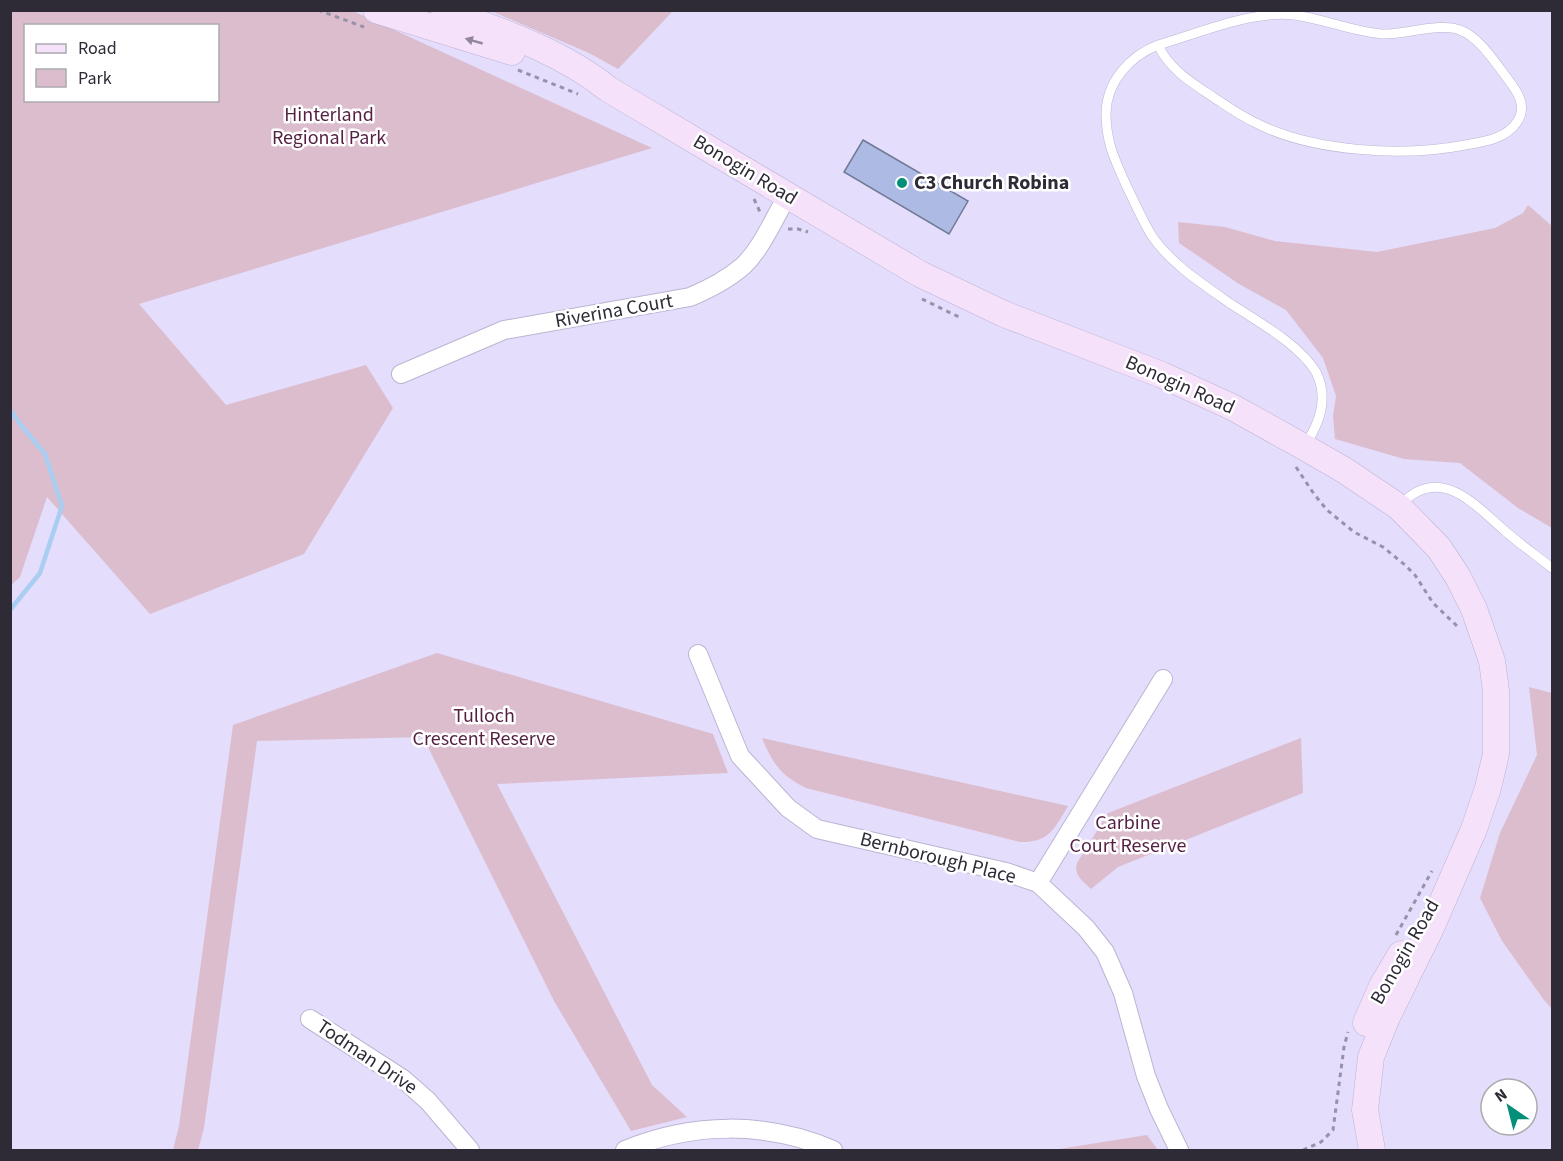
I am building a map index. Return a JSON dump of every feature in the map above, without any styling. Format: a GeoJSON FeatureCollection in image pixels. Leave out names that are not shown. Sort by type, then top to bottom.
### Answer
{"type":"FeatureCollection","features":[{"type":"Feature","properties":{"kind":"street","name":"Bonogin Road"},"geometry":{"type":"LineString","coordinates":[[444,10],[551,54],[586,71],[596,93]]}},
{"type":"Feature","properties":{"kind":"street","name":"Bonogin Road"},"geometry":{"type":"LineString","coordinates":[[372,19],[407,16],[517,53],[788,195],[920,274],[1004,314],[1162,375],[1232,407],[1297,453],[1344,470],[1399,507],[1438,548],[1458,577],[1474,609],[1492,661],[1496,691],[1496,754],[1485,798],[1474,829],[1448,863],[1419,923],[1382,986],[1361,1038],[1353,1102],[1359,1150]]}},
{"type":"Feature","properties":{"kind":"street","name":"Riverina Court"},"geometry":{"type":"LineString","coordinates":[[401,374],[504,330],[690,297],[717,286],[744,265],[760,243],[788,195]]}},
{"type":"Feature","properties":{"kind":"street","name":"Bernborough Place"},"geometry":{"type":"LineString","coordinates":[[698,654],[740,756],[788,808],[817,829],[1006,872],[1038,883],[1086,928],[1105,952],[1123,993],[1146,1076],[1158,1109],[1179,1150]]}},
{"type":"Feature","properties":{"kind":"street"},"geometry":{"type":"LineString","coordinates":[[1038,883],[1163,679]]}},
{"type":"Feature","properties":{"kind":"street","name":"Bonogin Road"},"geometry":{"type":"LineString","coordinates":[[1371,1150],[1365,1110],[1371,1057],[1387,1017],[1430,930],[1448,863]]}},
{"type":"Feature","properties":{"kind":"street","name":"Todman Drive"},"geometry":{"type":"LineString","coordinates":[[310,1018],[403,1079],[428,1101],[470,1150]]}},
{"type":"Feature","properties":{"kind":"street"},"geometry":{"type":"LineString","coordinates":[[625,1150],[686,1131],[726,1128],[788,1134],[833,1150]]}},
{"type":"Feature","properties":{"kind":"lane"},"geometry":{"type":"LineString","coordinates":[[1158,45],[1169,64],[1178,72],[1257,124],[1283,134],[1338,147],[1410,152],[1474,144],[1500,136],[1518,122],[1522,112],[1518,92],[1483,48],[1466,33],[1457,29],[1385,34],[1359,30],[1314,18],[1275,15],[1244,20],[1158,45],[1145,50],[1120,73],[1110,91],[1106,109],[1106,131],[1110,149],[1152,236],[1166,252],[1229,302],[1283,338],[1316,372],[1323,410],[1316,430],[1297,453]]}},
{"type":"Feature","properties":{"kind":"lane"},"geometry":{"type":"LineString","coordinates":[[1399,507],[1408,497],[1421,489],[1438,486],[1449,489],[1474,503],[1508,534],[1552,568]]}},
{"type":"Feature","properties":{"kind":"path"},"geometry":{"type":"LineString","coordinates":[[318,10],[372,19]]}},
{"type":"Feature","properties":{"kind":"path"},"geometry":{"type":"LineString","coordinates":[[514,69],[596,93]]}},
{"type":"Feature","properties":{"kind":"path"},"geometry":{"type":"LineString","coordinates":[[751,196],[760,212],[764,214]]}},
{"type":"Feature","properties":{"kind":"path"},"geometry":{"type":"LineString","coordinates":[[784,226],[787,229],[798,228],[808,232]]}},
{"type":"Feature","properties":{"kind":"path"},"geometry":{"type":"LineString","coordinates":[[920,298],[967,320]]}},
{"type":"Feature","properties":{"kind":"path"},"geometry":{"type":"LineString","coordinates":[[1297,453],[1314,494],[1327,510],[1354,532],[1383,547],[1405,565],[1415,575],[1434,603],[1461,629]]}},
{"type":"Feature","properties":{"kind":"path"},"geometry":{"type":"LineString","coordinates":[[1394,938],[1448,863]]}},
{"type":"Feature","properties":{"kind":"path"},"geometry":{"type":"LineString","coordinates":[[1303,1150],[1321,1142],[1333,1130],[1344,1047],[1350,1026]]}},
{"type":"Feature","properties":{"kind":"green space","name":"Hinterland Regional Park"},"geometry":{"type":"Polygon","coordinates":[[[11,11],[353,11],[652,148],[139,304],[226,405],[366,365],[393,408],[304,554],[150,614],[47,497],[20,577],[11,585],[11,11]]]}},
{"type":"Feature","properties":{"kind":"green space"},"geometry":{"type":"Polygon","coordinates":[[[491,11],[673,11],[618,69],[589,53],[491,11]]]}},
{"type":"Feature","properties":{"kind":"green space"},"geometry":{"type":"Polygon","coordinates":[[[1528,205],[1552,226],[1552,528],[1518,508],[1460,463],[1404,459],[1335,439],[1333,416],[1336,396],[1323,358],[1286,310],[1239,284],[1179,243],[1178,222],[1225,227],[1275,241],[1377,252],[1495,228],[1523,213],[1528,205]]]}},
{"type":"Feature","properties":{"kind":"green space","name":"Tulloch Crescent Reserve"},"geometry":{"type":"Polygon","coordinates":[[[437,653],[713,734],[728,773],[497,784],[652,1085],[687,1117],[631,1131],[554,1001],[423,737],[257,741],[204,1128],[198,1150],[173,1150],[179,1126],[233,725],[437,653]]]}},
{"type":"Feature","properties":{"kind":"green space"},"geometry":{"type":"Polygon","coordinates":[[[1529,687],[1552,693],[1552,1009],[1502,941],[1480,898],[1500,833],[1537,755],[1529,687]]]}},
{"type":"Feature","properties":{"kind":"green space"},"geometry":{"type":"Polygon","coordinates":[[[762,738],[1068,806],[1055,827],[1045,837],[1030,842],[1020,842],[806,788],[778,768],[762,738]]]}},
{"type":"Feature","properties":{"kind":"green space","name":"Carbine Court Reserve"},"geometry":{"type":"Polygon","coordinates":[[[1301,738],[1303,793],[1118,867],[1091,889],[1078,875],[1077,863],[1108,813],[1301,738]]]}},
{"type":"Feature","properties":{"kind":"green space"},"geometry":{"type":"Polygon","coordinates":[[[1147,1135],[1158,1150],[1053,1150],[1147,1135]]]}},
{"type":"Feature","properties":{"kind":"building"},"geometry":{"type":"Polygon","coordinates":[[[863,140],[968,201],[949,234],[844,172],[863,140]]]}},
{"type":"Feature","properties":{"kind":"waterway"},"geometry":{"type":"LineString","coordinates":[[10,409],[45,454],[62,506],[40,573],[10,610]]}},
{"type":"Feature","properties":{"kind":"place","name":"C3 Church Robina"},"geometry":{"type":"Point","coordinates":[902,183]}}]}
